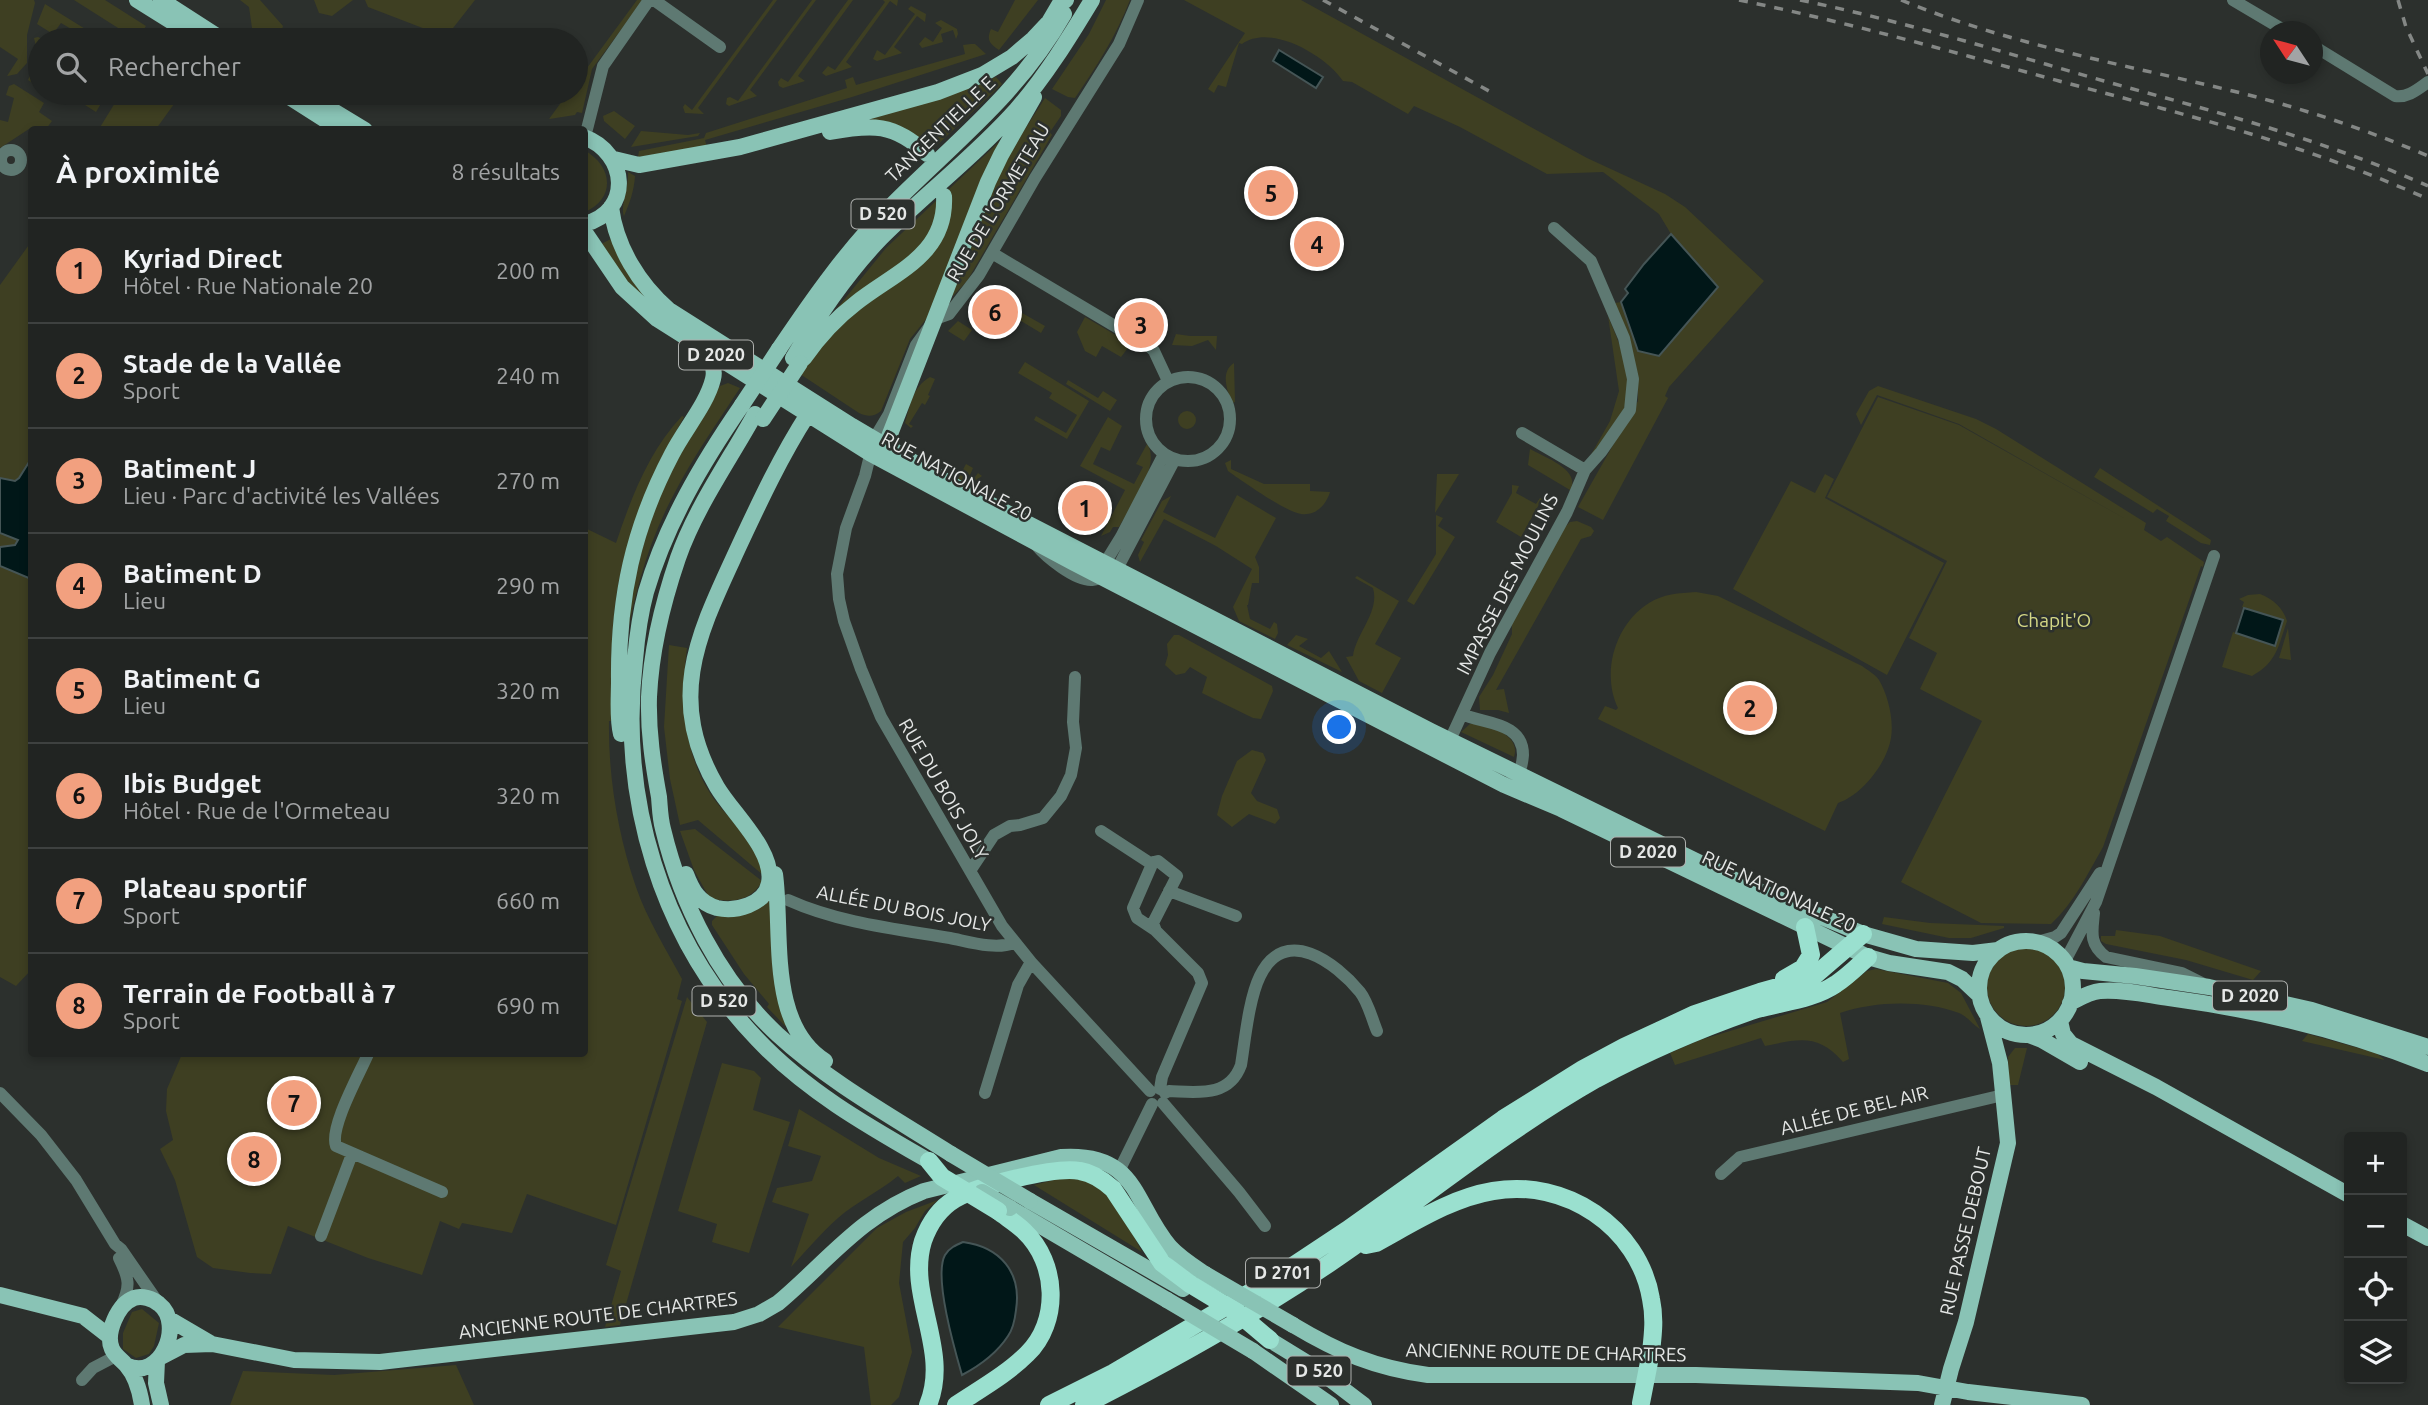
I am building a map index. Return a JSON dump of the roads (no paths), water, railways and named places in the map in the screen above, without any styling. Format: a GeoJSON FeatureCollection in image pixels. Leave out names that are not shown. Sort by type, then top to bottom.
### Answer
{"type":"FeatureCollection","features":[{"type":"Feature","properties":{"kind":"highway","name":"D 2701"},"geometry":{"type":"LineString","coordinates":[[1760,992],[1803,968],[1811,951],[1805,927]]}},
{"type":"Feature","properties":{"kind":"highway","name":"D 2701"},"geometry":{"type":"LineString","coordinates":[[1049,1405],[1113,1373],[1273,1279],[1503,1119],[1583,1069],[1624,1046],[1695,1014],[1813,977],[1863,934]]}},
{"type":"Feature","properties":{"kind":"highway","name":"D 2701"},"geometry":{"type":"LineString","coordinates":[[1084,1405],[1205,1340],[1351,1248],[1538,1114],[1594,1080],[1677,1039],[1753,1010],[1812,995],[1835,985],[1868,957]]}},
{"type":"Feature","properties":{"kind":"highway"},"geometry":{"type":"LineString","coordinates":[[929,1161],[942,1177],[1004,1210],[1025,1231],[1044,1261],[1051,1288],[1047,1325],[1029,1352],[956,1405]]}},
{"type":"Feature","properties":{"kind":"highway"},"geometry":{"type":"LineString","coordinates":[[928,1405],[934,1383],[935,1354],[920,1280],[920,1254],[929,1227],[941,1210],[957,1198],[1049,1172],[1084,1171],[1104,1181],[1113,1189],[1162,1263],[1238,1313],[1270,1340]]}},
{"type":"Feature","properties":{"kind":"highway"},"geometry":{"type":"LineString","coordinates":[[1351,1248],[1376,1242],[1465,1197],[1494,1191],[1522,1189],[1567,1198],[1588,1207],[1614,1228],[1634,1252],[1651,1298],[1654,1324],[1641,1404]]}},
{"type":"Feature","properties":{"kind":"main road"},"geometry":{"type":"LineString","coordinates":[[137,0],[182,28]]}},
{"type":"Feature","properties":{"kind":"main road"},"geometry":{"type":"LineString","coordinates":[[162,0],[205,28]]}},
{"type":"Feature","properties":{"kind":"main road"},"geometry":{"type":"LineString","coordinates":[[740,147],[938,92],[982,75],[1023,48],[1066,0]]}},
{"type":"Feature","properties":{"kind":"main road","name":"TANGENTIELLE E"},"geometry":{"type":"LineString","coordinates":[[791,357],[838,264],[894,202],[1042,64],[1073,0]]}},
{"type":"Feature","properties":{"kind":"main road"},"geometry":{"type":"LineString","coordinates":[[877,447],[935,319],[988,182],[1042,64],[1092,0]]}},
{"type":"Feature","properties":{"kind":"main road"},"geometry":{"type":"LineString","coordinates":[[302,105],[335,126]]}},
{"type":"Feature","properties":{"kind":"main road"},"geometry":{"type":"LineString","coordinates":[[324,105],[358,126]]}},
{"type":"Feature","properties":{"kind":"main road","name":"D 520"},"geometry":{"type":"LineString","coordinates":[[929,1161],[856,1119],[803,1080],[758,1040],[725,1003],[686,943],[667,901],[647,845],[636,797],[630,720],[632,682],[646,593],[678,511],[700,470],[753,413],[828,304],[879,240],[1023,110]]}},
{"type":"Feature","properties":{"kind":"main road"},"geometry":{"type":"LineString","coordinates":[[588,139],[606,149],[614,159],[639,165],[877,126],[905,136],[927,154]]}},
{"type":"Feature","properties":{"kind":"main road","name":"RUE NATIONALE 20"},"geometry":{"type":"LineString","coordinates":[[614,159],[620,183],[611,207],[615,228],[631,264],[657,300],[877,447],[1031,540],[1108,570]]}},
{"type":"Feature","properties":{"kind":"main road"},"geometry":{"type":"LineString","coordinates":[[791,357],[858,300],[923,254],[936,237],[942,222],[944,196]]}},
{"type":"Feature","properties":{"kind":"main road"},"geometry":{"type":"LineString","coordinates":[[588,222],[602,216],[611,207]]}},
{"type":"Feature","properties":{"kind":"main road","name":"RUE NATIONALE 20"},"geometry":{"type":"LineString","coordinates":[[588,237],[622,287],[657,319],[808,414],[947,482],[1108,570],[1427,737],[1449,758],[1868,957],[1948,972],[1962,979],[1979,995]]}},
{"type":"Feature","properties":{"kind":"main road"},"geometry":{"type":"LineString","coordinates":[[632,759],[620,732],[619,629],[632,551],[652,494],[672,452],[710,389],[714,376],[712,363],[684,336]]}},
{"type":"Feature","properties":{"kind":"main road","name":"D 520"},"geometry":{"type":"LineString","coordinates":[[753,413],[678,556],[656,638],[649,709],[650,747],[662,825],[680,888],[694,918],[720,963],[746,999],[775,1032],[821,1072],[1030,1201],[1193,1282]]}},
{"type":"Feature","properties":{"kind":"main road"},"geometry":{"type":"LineString","coordinates":[[659,798],[692,890],[705,903],[728,909],[746,907],[766,892],[769,866],[762,850],[727,801],[699,749],[694,728],[691,680],[700,634],[720,585],[775,472],[808,414]]}},
{"type":"Feature","properties":{"kind":"main road","name":"RUE NATIONALE 20"},"geometry":{"type":"LineString","coordinates":[[1427,737],[1450,740],[1747,886],[1863,934],[1916,949],[1947,952],[1998,950]]}},
{"type":"Feature","properties":{"kind":"main road"},"geometry":{"type":"LineString","coordinates":[[727,801],[760,836],[774,863],[782,984],[787,1009],[796,1030],[819,1057],[829,1063],[840,1085]]}},
{"type":"Feature","properties":{"kind":"main road","name":"D 2020"},"geometry":{"type":"LineString","coordinates":[[1998,950],[2010,943],[2024,940],[2037,942],[2053,949],[2066,964],[2083,971],[2135,975],[2209,987],[2312,1010],[2428,1047]]}},
{"type":"Feature","properties":{"kind":"main road"},"geometry":{"type":"LineString","coordinates":[[1998,950],[1984,965],[1980,974],[1979,995],[1988,1017],[1998,1026],[2042,1040],[2110,1077],[2167,1094]]}},
{"type":"Feature","properties":{"kind":"main road"},"geometry":{"type":"LineString","coordinates":[[2000,1063],[2004,1051],[2023,1035],[2050,1028],[2060,1021],[2070,1003],[2073,985],[2066,964]]}},
{"type":"Feature","properties":{"kind":"main road","name":"D 2020"},"geometry":{"type":"LineString","coordinates":[[2070,1003],[2101,991],[2227,1007],[2374,1044],[2428,1064]]}},
{"type":"Feature","properties":{"kind":"main road","name":"RUE PASSE DEBOUT"},"geometry":{"type":"LineString","coordinates":[[1942,1405],[1966,1322],[2008,1143],[2000,1063],[1988,1017]]}},
{"type":"Feature","properties":{"kind":"main road"},"geometry":{"type":"LineString","coordinates":[[2060,1021],[2063,1034],[2071,1044],[2344,1192]]}},
{"type":"Feature","properties":{"kind":"main road","name":"ANCIENNE ROUTE DE CHARTRES"},"geometry":{"type":"LineString","coordinates":[[159,1359],[184,1345],[212,1345],[294,1360],[380,1362],[734,1322],[770,1308],[794,1289],[841,1243],[871,1219],[904,1199],[924,1191],[1061,1157],[1085,1158],[1119,1171],[1133,1185],[1193,1282],[1293,1325],[1341,1352],[1397,1371],[1428,1375],[1696,1375],[1918,1383],[2082,1405]]}},
{"type":"Feature","properties":{"kind":"main road","name":"D 520"},"geometry":{"type":"LineString","coordinates":[[1004,1210],[1253,1351],[1332,1405]]}},
{"type":"Feature","properties":{"kind":"main road"},"geometry":{"type":"LineString","coordinates":[[2407,1227],[2428,1238]]}},
{"type":"Feature","properties":{"kind":"main road"},"geometry":{"type":"LineString","coordinates":[[0,1295],[83,1316],[110,1337]]}},
{"type":"Feature","properties":{"kind":"main road"},"geometry":{"type":"LineString","coordinates":[[83,1316],[120,1309],[134,1298],[141,1297],[160,1304],[169,1319],[166,1344],[159,1359],[156,1382],[161,1405]]}},
{"type":"Feature","properties":{"kind":"main road"},"geometry":{"type":"LineString","coordinates":[[120,1309],[110,1337],[110,1346],[137,1386],[142,1405]]}},
{"type":"Feature","properties":{"kind":"main road","name":"ANCIENNE ROUTE DE CHARTRES"},"geometry":{"type":"LineString","coordinates":[[169,1319],[212,1345]]}},
{"type":"Feature","properties":{"kind":"main road","name":"D 520"},"geometry":{"type":"LineString","coordinates":[[1270,1340],[1314,1367],[1364,1405]]}},
{"type":"Feature","properties":{"kind":"main road"},"geometry":{"type":"LineString","coordinates":[[121,1360],[136,1369],[144,1368],[159,1359]]}},
{"type":"Feature","properties":{"kind":"street"},"geometry":{"type":"LineString","coordinates":[[588,126],[603,66],[652,0],[720,47]]}},
{"type":"Feature","properties":{"kind":"street","name":"RUE DE L'ORMETEAU"},"geometry":{"type":"LineString","coordinates":[[935,319],[946,317],[952,311],[979,275],[1035,178],[1119,44],[1138,0]]}},
{"type":"Feature","properties":{"kind":"street"},"geometry":{"type":"LineString","coordinates":[[2233,0],[2268,21]]}},
{"type":"Feature","properties":{"kind":"street"},"geometry":{"type":"LineString","coordinates":[[2323,52],[2395,96],[2404,96],[2428,82]]}},
{"type":"Feature","properties":{"kind":"street","name":"IMPASSE DES MOULINS"},"geometry":{"type":"LineString","coordinates":[[1450,740],[1490,653],[1567,512],[1585,470],[1630,410],[1633,379],[1624,338],[1591,261],[1554,228]]}},
{"type":"Feature","properties":{"kind":"street"},"geometry":{"type":"LineString","coordinates":[[992,253],[1150,347],[1168,381]]}},
{"type":"Feature","properties":{"kind":"street"},"geometry":{"type":"LineString","coordinates":[[1196,377],[1219,390],[1230,412],[1230,424],[1227,436],[1216,452],[1196,461],[1170,457],[1154,444],[1147,432],[1145,417],[1152,397],[1168,381],[1196,377]]}},
{"type":"Feature","properties":{"kind":"street"},"geometry":{"type":"LineString","coordinates":[[1522,433],[1585,470]]}},
{"type":"Feature","properties":{"kind":"street","name":"RUE DU BOIS JOLY"},"geometry":{"type":"LineString","coordinates":[[877,447],[840,552],[837,574],[844,621],[881,717],[1014,943],[1158,1096],[1265,1226]]}},
{"type":"Feature","properties":{"kind":"street"},"geometry":{"type":"LineString","coordinates":[[1108,570],[1170,457]]}},
{"type":"Feature","properties":{"kind":"street"},"geometry":{"type":"LineString","coordinates":[[2066,964],[2096,902],[2214,556]]}},
{"type":"Feature","properties":{"kind":"street"},"geometry":{"type":"LineString","coordinates":[[970,871],[994,835],[1010,826],[1044,818],[1061,796],[1071,775],[1076,748],[1073,722],[1076,677]]}},
{"type":"Feature","properties":{"kind":"street"},"geometry":{"type":"LineString","coordinates":[[1462,714],[1494,722],[1514,734],[1523,749],[1519,774],[1504,785]]}},
{"type":"Feature","properties":{"kind":"street"},"geometry":{"type":"LineString","coordinates":[[1101,831],[1153,862],[1158,861],[1177,876],[1153,923],[1156,931]]}},
{"type":"Feature","properties":{"kind":"street"},"geometry":{"type":"LineString","coordinates":[[2037,942],[2061,933],[2110,858]]}},
{"type":"Feature","properties":{"kind":"street"},"geometry":{"type":"LineString","coordinates":[[1119,1171],[1158,1096],[1162,1077],[1202,983],[1198,973],[1156,931],[1137,919],[1133,908],[1153,862]]}},
{"type":"Feature","properties":{"kind":"street"},"geometry":{"type":"LineString","coordinates":[[1169,891],[1236,916]]}},
{"type":"Feature","properties":{"kind":"street","name":"ALLÉE DU BOIS JOLY"},"geometry":{"type":"LineString","coordinates":[[788,900],[810,910],[885,927],[1004,947],[1014,943]]}},
{"type":"Feature","properties":{"kind":"street"},"geometry":{"type":"LineString","coordinates":[[2096,902],[2092,940],[2106,957],[2182,973],[2209,987]]}},
{"type":"Feature","properties":{"kind":"street"},"geometry":{"type":"LineString","coordinates":[[1158,1096],[1169,1091],[1210,1092],[1225,1087],[1234,1078],[1241,1065],[1259,977],[1268,964],[1282,954],[1311,952],[1335,966],[1362,994],[1377,1031]]}},
{"type":"Feature","properties":{"kind":"street"},"geometry":{"type":"LineString","coordinates":[[985,1093],[1018,985],[1031,962]]}},
{"type":"Feature","properties":{"kind":"street"},"geometry":{"type":"LineString","coordinates":[[367,1057],[333,1139],[335,1146],[442,1192]]}},
{"type":"Feature","properties":{"kind":"street"},"geometry":{"type":"LineString","coordinates":[[0,1093],[41,1135],[80,1186],[115,1244],[127,1275],[129,1289],[120,1309]]}},
{"type":"Feature","properties":{"kind":"street","name":"ALLÉE DE BEL AIR"},"geometry":{"type":"LineString","coordinates":[[1721,1174],[1740,1157],[2003,1095]]}},
{"type":"Feature","properties":{"kind":"street"},"geometry":{"type":"LineString","coordinates":[[321,1236],[352,1154]]}},
{"type":"Feature","properties":{"kind":"street"},"geometry":{"type":"LineString","coordinates":[[115,1244],[160,1304]]}},
{"type":"Feature","properties":{"kind":"street"},"geometry":{"type":"LineString","coordinates":[[82,1380],[93,1368],[121,1360]]}},
{"type":"Feature","properties":{"kind":"railway"},"geometry":{"type":"LineString","coordinates":[[1323,0],[1489,91]]}},
{"type":"Feature","properties":{"kind":"railway"},"geometry":{"type":"LineString","coordinates":[[1739,0],[1900,38],[2200,119],[2338,163],[2428,199]]}},
{"type":"Feature","properties":{"kind":"railway"},"geometry":{"type":"LineString","coordinates":[[1800,0],[1914,27],[2227,115],[2349,154],[2428,186]]}},
{"type":"Feature","properties":{"kind":"railway"},"geometry":{"type":"LineString","coordinates":[[1901,0],[1942,16],[2026,42],[2288,106],[2359,129],[2428,156]]}},
{"type":"Feature","properties":{"kind":"railway"},"geometry":{"type":"LineString","coordinates":[[2398,0],[2406,27],[2428,74]]}},
{"type":"Feature","properties":{"kind":"place","name":"Batiment G"},"geometry":{"type":"Point","coordinates":[1271,193]}},
{"type":"Feature","properties":{"kind":"place","name":"Batiment D"},"geometry":{"type":"Point","coordinates":[1317,244]}},
{"type":"Feature","properties":{"kind":"place","name":"Ibis Budget"},"geometry":{"type":"Point","coordinates":[995,312]}},
{"type":"Feature","properties":{"kind":"place","name":"Batiment J"},"geometry":{"type":"Point","coordinates":[1141,325]}},
{"type":"Feature","properties":{"kind":"place","name":"Kyriad Direct"},"geometry":{"type":"Point","coordinates":[1085,508]}},
{"type":"Feature","properties":{"kind":"place","name":"Stade de la Vallée"},"geometry":{"type":"Point","coordinates":[1750,708]}},
{"type":"Feature","properties":{"kind":"place","name":"Plateau sportif"},"geometry":{"type":"Point","coordinates":[294,1103]}},
{"type":"Feature","properties":{"kind":"place","name":"Terrain de Football à 7"},"geometry":{"type":"Point","coordinates":[254,1159]}},
{"type":"Feature","properties":{"kind":"park label","name":"Chapit'O"},"geometry":{"type":"Point","coordinates":[2054,620]}}]}
